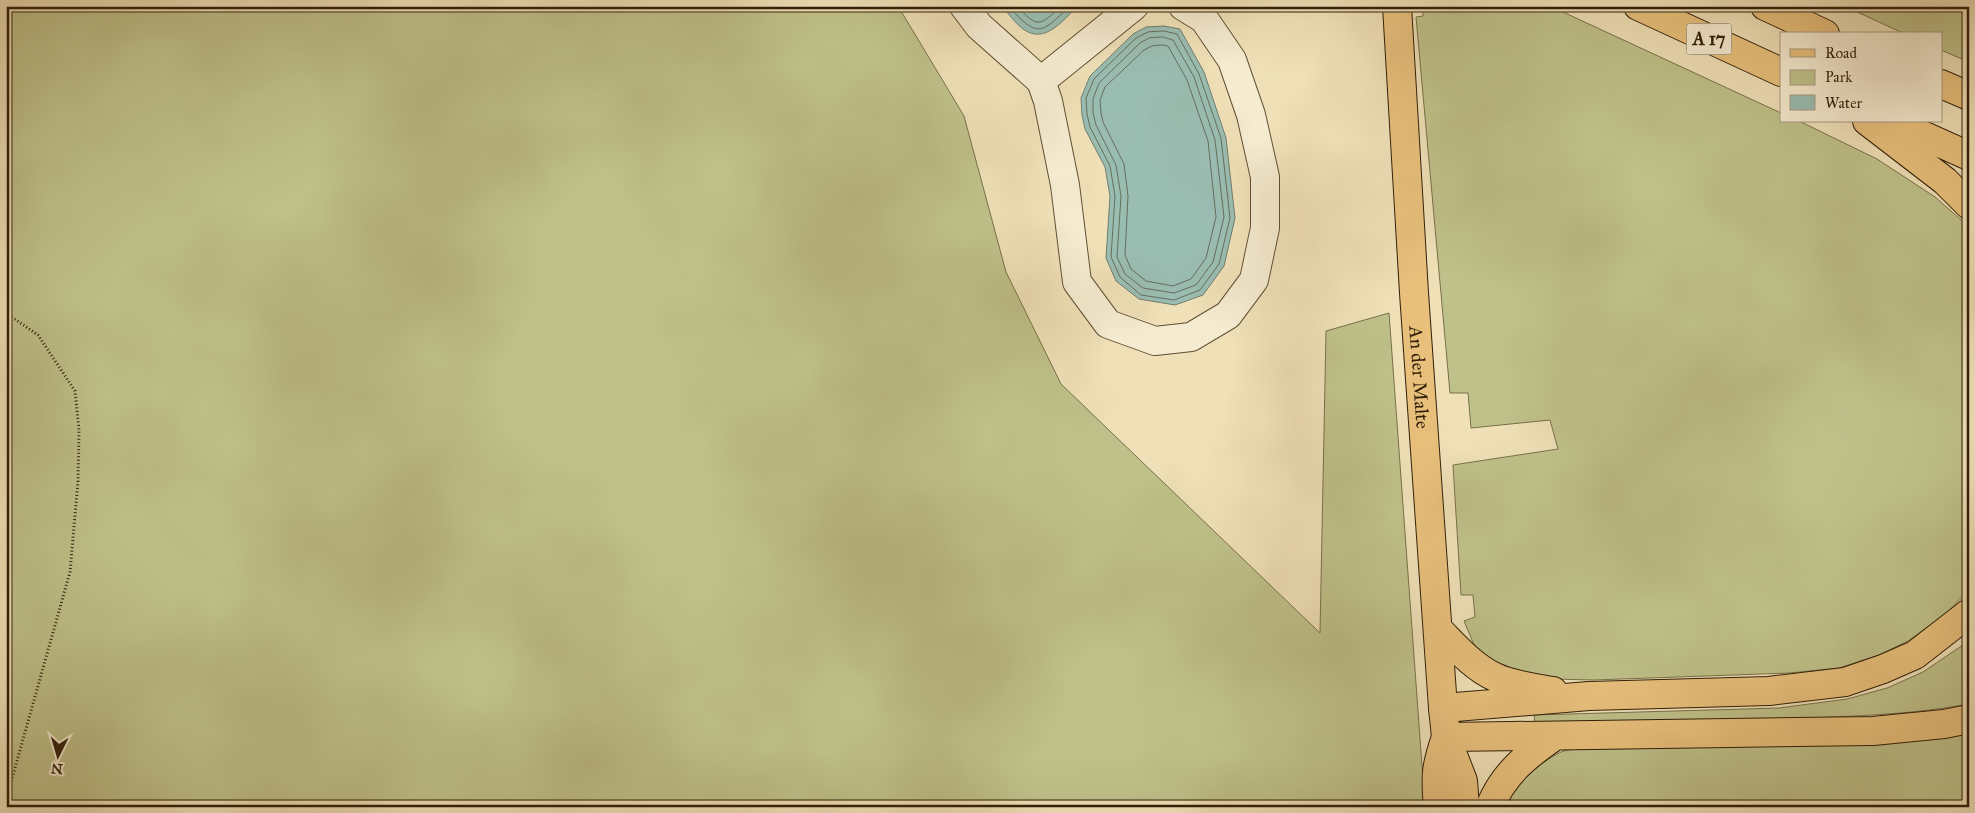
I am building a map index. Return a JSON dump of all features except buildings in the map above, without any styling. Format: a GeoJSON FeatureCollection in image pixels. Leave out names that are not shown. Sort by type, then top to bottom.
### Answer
{"type":"FeatureCollection","features":[{"type":"Feature","properties":{"kind":"main road","name":"A 17"},"geometry":{"type":"LineString","coordinates":[[1638,6],[1780,72]]}},
{"type":"Feature","properties":{"kind":"main road"},"geometry":{"type":"LineString","coordinates":[[1765,6],[1821,32]]}},
{"type":"Feature","properties":{"kind":"main road","name":"An der Malte"},"geometry":{"type":"LineString","coordinates":[[1398,12],[1414,293],[1443,708],[1446,736],[1463,781],[1465,807]]}},
{"type":"Feature","properties":{"kind":"main road"},"geometry":{"type":"LineString","coordinates":[[1942,84],[1969,96]]}},
{"type":"Feature","properties":{"kind":"main road"},"geometry":{"type":"LineString","coordinates":[[1868,122],[1945,182],[1969,205]]}},
{"type":"Feature","properties":{"kind":"main road"},"geometry":{"type":"LineString","coordinates":[[1893,122],[1969,156]]}},
{"type":"Feature","properties":{"kind":"main road"},"geometry":{"type":"LineString","coordinates":[[1443,708],[1589,696],[1769,691],[1845,682],[1915,655],[1969,613]]}},
{"type":"Feature","properties":{"kind":"main road"},"geometry":{"type":"LineString","coordinates":[[1438,629],[1468,658],[1496,678],[1533,688],[1589,696]]}},
{"type":"Feature","properties":{"kind":"main road"},"geometry":{"type":"LineString","coordinates":[[1446,736],[1555,736],[1872,730],[1944,724],[1969,719]]}},
{"type":"Feature","properties":{"kind":"main road","name":"An der Malte"},"geometry":{"type":"LineString","coordinates":[[1438,807],[1435,782],[1436,765],[1446,736]]}},
{"type":"Feature","properties":{"kind":"main road"},"geometry":{"type":"LineString","coordinates":[[1490,807],[1496,791],[1510,772],[1527,755],[1555,736]]}},
{"type":"Feature","properties":{"kind":"lane"},"geometry":{"type":"LineString","coordinates":[[964,6],[979,26],[1041,81],[1048,100],[1065,185],[1077,282],[1108,324],[1155,341],[1191,337],[1228,315],[1254,280],[1265,228],[1265,177],[1251,115],[1232,60],[1204,19],[1184,6]]}},
{"type":"Feature","properties":{"kind":"lane"},"geometry":{"type":"LineString","coordinates":[[1041,81],[1134,6]]}},
{"type":"Feature","properties":{"kind":"path"},"geometry":{"type":"LineString","coordinates":[[6,313],[38,335],[75,391],[79,430],[78,481],[70,572],[6,800]]}},
{"type":"Feature","properties":{"kind":"green space"},"geometry":{"type":"Polygon","coordinates":[[[6,6],[898,6],[964,116],[1006,272],[1061,384],[1320,633],[1326,331],[1389,313],[1425,807],[6,807],[6,6]]]}},
{"type":"Feature","properties":{"kind":"green space"},"geometry":{"type":"Polygon","coordinates":[[[1423,6],[1550,6],[1780,113],[1780,122],[1801,122],[1877,159],[1935,197],[1969,227],[1969,590],[1947,613],[1908,641],[1879,655],[1839,668],[1790,673],[1593,680],[1553,679],[1509,669],[1489,658],[1475,647],[1464,621],[1475,617],[1473,595],[1461,595],[1453,465],[1558,449],[1550,420],[1471,428],[1468,393],[1450,393],[1416,17],[1423,16],[1423,6]]]}},
{"type":"Feature","properties":{"kind":"green space"},"geometry":{"type":"Polygon","coordinates":[[[1844,6],[1969,6],[1969,62],[1942,50],[1942,32],[1901,32],[1844,6]]]}},
{"type":"Feature","properties":{"kind":"green space"},"geometry":{"type":"Polygon","coordinates":[[[1969,641],[1969,704],[1908,712],[1848,716],[1705,721],[1535,723],[1534,715],[1779,708],[1847,699],[1887,688],[1923,672],[1969,641]]]}},
{"type":"Feature","properties":{"kind":"green space"},"geometry":{"type":"Polygon","coordinates":[[[1969,731],[1969,807],[1503,807],[1507,799],[1535,769],[1551,757],[1569,750],[1969,731]]]}},
{"type":"Feature","properties":{"kind":"water"},"geometry":{"type":"Polygon","coordinates":[[[1002,6],[1078,6],[1060,24],[1053,29],[1039,34],[1023,29],[1002,6]]]}},
{"type":"Feature","properties":{"kind":"water"},"geometry":{"type":"Polygon","coordinates":[[[1164,26],[1180,29],[1204,72],[1226,138],[1235,218],[1224,266],[1203,295],[1175,305],[1139,299],[1116,281],[1106,258],[1110,196],[1105,167],[1085,129],[1081,98],[1090,76],[1133,34],[1146,27],[1164,26]]]}}]}
